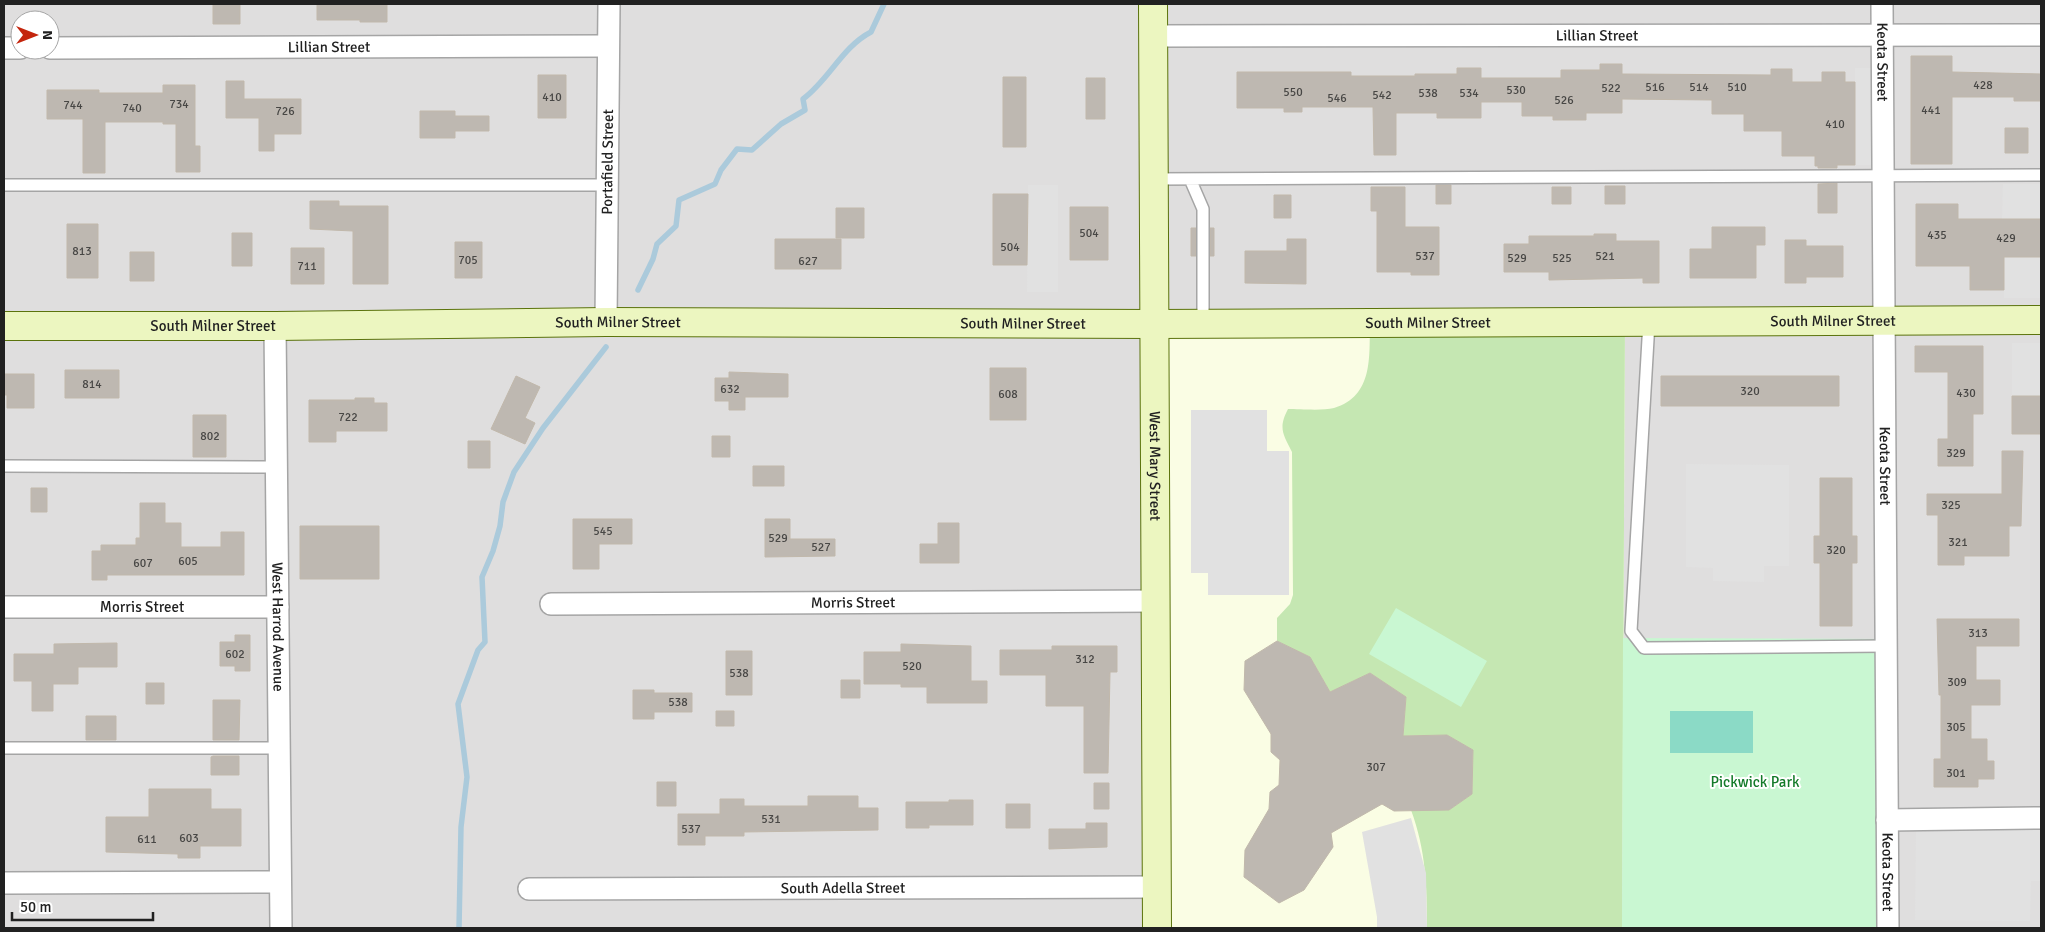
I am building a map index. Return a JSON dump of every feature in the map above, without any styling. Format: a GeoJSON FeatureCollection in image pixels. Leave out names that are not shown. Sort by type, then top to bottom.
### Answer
{"type":"FeatureCollection","features":[{"type":"Feature","properties":{"kind":"main road","name":"West Mary Street"},"geometry":{"type":"LineString","coordinates":[[1153,4],[1157,928]]}},
{"type":"Feature","properties":{"kind":"main road","name":"South Milner Street"},"geometry":{"type":"LineString","coordinates":[[4,326],[275,326],[606,322],[1203,324],[2041,320]]}},
{"type":"Feature","properties":{"kind":"street","name":"Portafield Street"},"geometry":{"type":"LineString","coordinates":[[606,322],[609,4]]}},
{"type":"Feature","properties":{"kind":"street","name":"Keota Street"},"geometry":{"type":"LineString","coordinates":[[1882,4],[1888,928]]}},
{"type":"Feature","properties":{"kind":"street","name":"Lillian Street"},"geometry":{"type":"LineString","coordinates":[[1153,36],[2041,35]]}},
{"type":"Feature","properties":{"kind":"street","name":"Lillian Street"},"geometry":{"type":"LineString","coordinates":[[60,48],[608,46]]}},
{"type":"Feature","properties":{"kind":"street","name":"West Harrod Avenue"},"geometry":{"type":"LineString","coordinates":[[275,326],[281,928]]}},
{"type":"Feature","properties":{"kind":"street","name":"Morris Street"},"geometry":{"type":"LineString","coordinates":[[551,604],[1156,601]]}},
{"type":"Feature","properties":{"kind":"street","name":"Morris Street"},"geometry":{"type":"LineString","coordinates":[[4,607],[278,607]]}},
{"type":"Feature","properties":{"kind":"street"},"geometry":{"type":"LineString","coordinates":[[1887,820],[2041,818]]}},
{"type":"Feature","properties":{"kind":"street"},"geometry":{"type":"LineString","coordinates":[[4,884],[280,882]]}},
{"type":"Feature","properties":{"kind":"street","name":"South Adella Street"},"geometry":{"type":"LineString","coordinates":[[529,889],[1157,887]]}},
{"type":"Feature","properties":{"kind":"lane"},"geometry":{"type":"LineString","coordinates":[[1154,179],[2041,175]]}},
{"type":"Feature","properties":{"kind":"lane"},"geometry":{"type":"LineString","coordinates":[[1190,179],[1203,209],[1203,324]]}},
{"type":"Feature","properties":{"kind":"lane"},"geometry":{"type":"LineString","coordinates":[[4,185],[607,185]]}},
{"type":"Feature","properties":{"kind":"lane"},"geometry":{"type":"LineString","coordinates":[[1649,322],[1631,631],[1644,648],[1886,646]]}},
{"type":"Feature","properties":{"kind":"lane"},"geometry":{"type":"LineString","coordinates":[[4,466],[276,467]]}},
{"type":"Feature","properties":{"kind":"lane"},"geometry":{"type":"LineString","coordinates":[[4,748],[279,748]]}},
{"type":"Feature","properties":{"kind":"shaded area"},"geometry":{"type":"Polygon","coordinates":[[[4,4],[2041,4],[2041,928],[4,928],[4,4]]]}},
{"type":"Feature","properties":{"kind":"shaded area"},"geometry":{"type":"Polygon","coordinates":[[[1855,68],[1875,68],[1874,165],[1855,165],[1855,68]]]}},
{"type":"Feature","properties":{"kind":"shaded area"},"geometry":{"type":"Polygon","coordinates":[[[2003,184],[2041,184],[2041,219],[2002,219],[2003,184]]]}},
{"type":"Feature","properties":{"kind":"shaded area"},"geometry":{"type":"Polygon","coordinates":[[[1028,185],[1058,185],[1058,292],[1027,292],[1028,185]]]}},
{"type":"Feature","properties":{"kind":"shaded area"},"geometry":{"type":"Polygon","coordinates":[[[2004,257],[2041,257],[2041,298],[2004,298],[2004,257]]]}},
{"type":"Feature","properties":{"kind":"shaded area"},"geometry":{"type":"Polygon","coordinates":[[[1625,322],[1622,928],[1157,928],[1154,324],[1625,322]]]}},
{"type":"Feature","properties":{"kind":"shaded area"},"geometry":{"type":"Polygon","coordinates":[[[2012,343],[2041,343],[2041,396],[2012,396],[2012,343]]]}},
{"type":"Feature","properties":{"kind":"shaded area"},"geometry":{"type":"Polygon","coordinates":[[[1191,410],[1267,410],[1267,451],[1289,451],[1289,595],[1208,595],[1208,573],[1191,573],[1191,410]]]}},
{"type":"Feature","properties":{"kind":"shaded area"},"geometry":{"type":"Polygon","coordinates":[[[1686,464],[1789,465],[1789,566],[1764,566],[1764,582],[1713,581],[1713,568],[1686,567],[1686,464]]]}},
{"type":"Feature","properties":{"kind":"shaded area"},"geometry":{"type":"Polygon","coordinates":[[[1411,818],[1426,873],[1427,928],[1377,928],[1377,917],[1362,832],[1411,818]]]}},
{"type":"Feature","properties":{"kind":"shaded area"},"geometry":{"type":"Polygon","coordinates":[[[1916,828],[2041,828],[2041,881],[2031,881],[2030,921],[1915,920],[1916,828]]]}},
{"type":"Feature","properties":{"kind":"green space"},"geometry":{"type":"Polygon","coordinates":[[[1625,322],[1622,928],[1427,928],[1427,898],[1423,854],[1411,810],[1449,810],[1472,794],[1473,750],[1447,735],[1403,736],[1406,697],[1370,673],[1330,692],[1310,657],[1277,641],[1277,618],[1290,604],[1293,595],[1292,452],[1283,431],[1283,421],[1288,409],[1317,410],[1334,408],[1347,402],[1356,394],[1363,385],[1367,373],[1370,349],[1370,323],[1625,322]]]}},
{"type":"Feature","properties":{"kind":"green space"},"geometry":{"type":"Polygon","coordinates":[[[1396,608],[1487,661],[1461,707],[1369,654],[1396,608]]]}},
{"type":"Feature","properties":{"kind":"green space","name":"Pickwick Park"},"geometry":{"type":"Polygon","coordinates":[[[1623,638],[1886,639],[1888,928],[1622,928],[1623,638]]]}},
{"type":"Feature","properties":{"kind":"green space"},"geometry":{"type":"Polygon","coordinates":[[[1670,711],[1753,711],[1753,753],[1670,753],[1670,711]]]}},
{"type":"Feature","properties":{"kind":"building"},"geometry":{"type":"Polygon","coordinates":[[[213,4],[240,4],[240,24],[213,24],[213,4]]]}},
{"type":"Feature","properties":{"kind":"building"},"geometry":{"type":"Polygon","coordinates":[[[317,4],[387,4],[387,22],[317,20],[317,4]]]}},
{"type":"Feature","properties":{"kind":"building"},"geometry":{"type":"Polygon","coordinates":[[[1911,56],[1952,56],[1952,72],[2041,74],[2041,101],[2014,101],[2014,97],[1952,97],[1952,164],[1911,164],[1911,56]]]}},
{"type":"Feature","properties":{"kind":"building"},"geometry":{"type":"Polygon","coordinates":[[[1600,64],[1622,64],[1622,74],[1771,75],[1771,69],[1792,69],[1792,82],[1822,82],[1822,72],[1845,72],[1845,82],[1855,82],[1855,165],[1837,165],[1837,168],[1818,168],[1818,166],[1815,166],[1815,156],[1782,156],[1782,131],[1744,131],[1744,114],[1712,114],[1712,100],[1622,99],[1622,113],[1586,113],[1586,120],[1553,120],[1553,116],[1522,116],[1522,102],[1481,102],[1481,118],[1437,118],[1437,113],[1396,113],[1396,155],[1374,155],[1373,107],[1302,107],[1302,112],[1284,112],[1284,108],[1237,108],[1237,72],[1351,72],[1351,76],[1415,76],[1415,74],[1457,74],[1457,68],[1481,68],[1481,78],[1561,78],[1561,70],[1600,70],[1600,64]]]}},
{"type":"Feature","properties":{"kind":"building"},"geometry":{"type":"Polygon","coordinates":[[[538,75],[566,75],[566,118],[538,118],[538,75]]]}},
{"type":"Feature","properties":{"kind":"building"},"geometry":{"type":"Polygon","coordinates":[[[1003,77],[1026,77],[1026,147],[1003,147],[1003,77]]]}},
{"type":"Feature","properties":{"kind":"building"},"geometry":{"type":"Polygon","coordinates":[[[1086,78],[1105,78],[1105,119],[1086,119],[1086,78]]]}},
{"type":"Feature","properties":{"kind":"building"},"geometry":{"type":"Polygon","coordinates":[[[226,81],[244,81],[244,99],[301,99],[301,134],[274,134],[274,151],[259,151],[259,118],[226,118],[226,81]]]}},
{"type":"Feature","properties":{"kind":"building"},"geometry":{"type":"Polygon","coordinates":[[[163,85],[195,85],[195,146],[200,146],[200,172],[176,172],[176,124],[163,124],[163,122],[105,122],[105,173],[83,173],[83,119],[47,119],[47,90],[99,90],[99,93],[163,93],[163,85]]]}},
{"type":"Feature","properties":{"kind":"building"},"geometry":{"type":"Polygon","coordinates":[[[420,111],[455,111],[455,116],[489,116],[489,131],[455,131],[455,138],[420,138],[420,111]]]}},
{"type":"Feature","properties":{"kind":"building"},"geometry":{"type":"Polygon","coordinates":[[[2005,128],[2028,128],[2028,153],[2005,153],[2005,128]]]}},
{"type":"Feature","properties":{"kind":"building"},"geometry":{"type":"Polygon","coordinates":[[[1837,183],[1837,213],[1818,213],[1818,184],[1837,183]]]}},
{"type":"Feature","properties":{"kind":"building"},"geometry":{"type":"Polygon","coordinates":[[[1436,185],[1451,185],[1451,204],[1436,204],[1436,185]]]}},
{"type":"Feature","properties":{"kind":"building"},"geometry":{"type":"Polygon","coordinates":[[[1605,186],[1625,186],[1625,204],[1605,204],[1605,186]]]}},
{"type":"Feature","properties":{"kind":"building"},"geometry":{"type":"Polygon","coordinates":[[[1371,187],[1405,187],[1405,227],[1439,227],[1439,275],[1411,275],[1411,272],[1377,272],[1377,211],[1371,211],[1371,187]]]}},
{"type":"Feature","properties":{"kind":"building"},"geometry":{"type":"Polygon","coordinates":[[[1552,187],[1571,187],[1571,204],[1552,204],[1552,187]]]}},
{"type":"Feature","properties":{"kind":"building"},"geometry":{"type":"Polygon","coordinates":[[[993,194],[1028,194],[1027,265],[993,265],[993,194]]]}},
{"type":"Feature","properties":{"kind":"building"},"geometry":{"type":"Polygon","coordinates":[[[1274,195],[1291,195],[1291,218],[1274,218],[1274,195]]]}},
{"type":"Feature","properties":{"kind":"building"},"geometry":{"type":"Polygon","coordinates":[[[310,201],[339,201],[339,206],[388,206],[388,284],[353,284],[353,231],[310,229],[310,201]]]}},
{"type":"Feature","properties":{"kind":"building"},"geometry":{"type":"Polygon","coordinates":[[[1916,204],[1958,204],[1958,219],[2041,219],[2041,257],[2004,257],[2004,290],[1970,290],[1970,266],[1916,266],[1916,204]]]}},
{"type":"Feature","properties":{"kind":"building"},"geometry":{"type":"Polygon","coordinates":[[[1070,207],[1108,207],[1108,260],[1070,260],[1070,207]]]}},
{"type":"Feature","properties":{"kind":"building"},"geometry":{"type":"Polygon","coordinates":[[[836,208],[864,208],[864,238],[836,238],[836,208]]]}},
{"type":"Feature","properties":{"kind":"building"},"geometry":{"type":"Polygon","coordinates":[[[67,224],[98,224],[98,278],[67,278],[67,224]]]}},
{"type":"Feature","properties":{"kind":"building"},"geometry":{"type":"Polygon","coordinates":[[[1712,227],[1765,227],[1765,245],[1756,245],[1756,278],[1690,278],[1690,249],[1712,249],[1712,227]]]}},
{"type":"Feature","properties":{"kind":"building"},"geometry":{"type":"Polygon","coordinates":[[[1191,228],[1196,228],[1196,256],[1191,256],[1191,228]]]}},
{"type":"Feature","properties":{"kind":"building"},"geometry":{"type":"Polygon","coordinates":[[[1210,228],[1214,228],[1214,256],[1210,256],[1210,228]]]}},
{"type":"Feature","properties":{"kind":"building"},"geometry":{"type":"Polygon","coordinates":[[[232,233],[252,233],[252,266],[232,266],[232,233]]]}},
{"type":"Feature","properties":{"kind":"building"},"geometry":{"type":"Polygon","coordinates":[[[1594,234],[1616,234],[1616,241],[1659,241],[1659,283],[1643,283],[1643,278],[1549,280],[1549,272],[1504,272],[1504,244],[1529,244],[1529,236],[1594,236],[1594,234]]]}},
{"type":"Feature","properties":{"kind":"building"},"geometry":{"type":"Polygon","coordinates":[[[775,239],[841,239],[841,269],[775,269],[775,239]]]}},
{"type":"Feature","properties":{"kind":"building"},"geometry":{"type":"Polygon","coordinates":[[[1287,239],[1306,239],[1306,284],[1245,283],[1245,251],[1287,251],[1287,239]]]}},
{"type":"Feature","properties":{"kind":"building"},"geometry":{"type":"Polygon","coordinates":[[[1785,240],[1806,240],[1806,246],[1843,246],[1843,277],[1806,277],[1806,283],[1785,283],[1785,240]]]}},
{"type":"Feature","properties":{"kind":"building"},"geometry":{"type":"Polygon","coordinates":[[[455,242],[482,242],[482,278],[455,278],[455,242]]]}},
{"type":"Feature","properties":{"kind":"building"},"geometry":{"type":"Polygon","coordinates":[[[291,248],[324,248],[324,284],[291,284],[291,248]]]}},
{"type":"Feature","properties":{"kind":"building"},"geometry":{"type":"Polygon","coordinates":[[[130,252],[154,252],[154,281],[130,281],[130,252]]]}},
{"type":"Feature","properties":{"kind":"building"},"geometry":{"type":"Polygon","coordinates":[[[1915,346],[1983,346],[1983,414],[1973,414],[1973,466],[1938,466],[1938,439],[1948,439],[1948,372],[1915,372],[1915,346]]]}},
{"type":"Feature","properties":{"kind":"building"},"geometry":{"type":"Polygon","coordinates":[[[990,368],[1026,368],[1026,420],[990,420],[990,368]]]}},
{"type":"Feature","properties":{"kind":"building"},"geometry":{"type":"Polygon","coordinates":[[[65,370],[119,370],[119,398],[65,398],[65,370]]]}},
{"type":"Feature","properties":{"kind":"building"},"geometry":{"type":"Polygon","coordinates":[[[729,372],[788,374],[788,397],[745,397],[745,410],[729,410],[729,401],[715,401],[715,378],[729,378],[729,372]]]}},
{"type":"Feature","properties":{"kind":"building"},"geometry":{"type":"Polygon","coordinates":[[[4,374],[34,374],[34,408],[7,408],[7,395],[4,395],[4,374]]]}},
{"type":"Feature","properties":{"kind":"building"},"geometry":{"type":"Polygon","coordinates":[[[516,376],[540,387],[525,418],[535,423],[525,444],[491,429],[516,376]]]}},
{"type":"Feature","properties":{"kind":"building"},"geometry":{"type":"Polygon","coordinates":[[[1661,376],[1839,376],[1839,406],[1661,406],[1661,376]]]}},
{"type":"Feature","properties":{"kind":"building"},"geometry":{"type":"Polygon","coordinates":[[[2012,396],[2041,396],[2041,434],[2012,434],[2012,396]]]}},
{"type":"Feature","properties":{"kind":"building"},"geometry":{"type":"Polygon","coordinates":[[[355,398],[374,398],[374,403],[387,403],[387,431],[336,431],[336,442],[309,442],[309,400],[355,400],[355,398]]]}},
{"type":"Feature","properties":{"kind":"building"},"geometry":{"type":"Polygon","coordinates":[[[193,415],[226,415],[226,457],[193,457],[193,415]]]}},
{"type":"Feature","properties":{"kind":"building"},"geometry":{"type":"Polygon","coordinates":[[[712,436],[730,436],[730,457],[712,457],[712,436]]]}},
{"type":"Feature","properties":{"kind":"building"},"geometry":{"type":"Polygon","coordinates":[[[468,441],[490,441],[490,468],[468,468],[468,441]]]}},
{"type":"Feature","properties":{"kind":"building"},"geometry":{"type":"Polygon","coordinates":[[[2002,451],[2023,451],[2021,526],[2009,526],[2009,556],[1964,556],[1964,565],[1938,565],[1938,515],[1927,515],[1927,494],[2002,494],[2002,451]]]}},
{"type":"Feature","properties":{"kind":"building"},"geometry":{"type":"Polygon","coordinates":[[[753,466],[784,466],[784,486],[753,486],[753,466]]]}},
{"type":"Feature","properties":{"kind":"building"},"geometry":{"type":"Polygon","coordinates":[[[1820,478],[1852,478],[1852,536],[1857,536],[1857,563],[1852,563],[1852,626],[1820,626],[1820,563],[1814,563],[1814,536],[1820,536],[1820,478]]]}},
{"type":"Feature","properties":{"kind":"building"},"geometry":{"type":"Polygon","coordinates":[[[31,488],[47,488],[47,512],[31,512],[31,488]]]}},
{"type":"Feature","properties":{"kind":"building"},"geometry":{"type":"Polygon","coordinates":[[[140,503],[165,503],[165,523],[181,523],[181,547],[221,547],[221,532],[244,532],[244,575],[107,575],[107,580],[92,580],[92,551],[101,551],[101,545],[136,545],[136,538],[140,538],[140,503]]]}},
{"type":"Feature","properties":{"kind":"building"},"geometry":{"type":"Polygon","coordinates":[[[573,519],[632,519],[632,544],[599,544],[599,569],[573,569],[573,519]]]}},
{"type":"Feature","properties":{"kind":"building"},"geometry":{"type":"Polygon","coordinates":[[[765,519],[790,519],[790,539],[835,539],[835,556],[765,557],[765,519]]]}},
{"type":"Feature","properties":{"kind":"building"},"geometry":{"type":"Polygon","coordinates":[[[938,523],[959,523],[959,563],[920,563],[920,544],[938,544],[938,523]]]}},
{"type":"Feature","properties":{"kind":"building"},"geometry":{"type":"Polygon","coordinates":[[[300,526],[379,526],[379,579],[300,579],[300,526]]]}},
{"type":"Feature","properties":{"kind":"building"},"geometry":{"type":"Polygon","coordinates":[[[1937,619],[2019,619],[2019,646],[1976,646],[1976,680],[2000,680],[2000,705],[1971,705],[1971,739],[1987,739],[1987,761],[1994,761],[1994,779],[1978,779],[1978,787],[1934,787],[1934,759],[1941,759],[1941,695],[1939,695],[1937,619]]]}},
{"type":"Feature","properties":{"kind":"building"},"geometry":{"type":"Polygon","coordinates":[[[235,635],[250,635],[250,671],[235,671],[235,666],[220,666],[220,642],[235,642],[235,635]]]}},
{"type":"Feature","properties":{"kind":"building"},"geometry":{"type":"Polygon","coordinates":[[[1277,641],[1310,657],[1330,692],[1370,673],[1406,697],[1403,736],[1447,735],[1473,750],[1472,794],[1449,810],[1394,811],[1382,804],[1331,833],[1333,847],[1304,890],[1279,903],[1244,877],[1245,850],[1269,809],[1270,792],[1279,785],[1280,760],[1271,752],[1271,734],[1244,690],[1245,661],[1277,641]]]}},
{"type":"Feature","properties":{"kind":"building"},"geometry":{"type":"Polygon","coordinates":[[[117,643],[117,667],[78,667],[78,684],[53,684],[53,711],[32,711],[32,681],[14,681],[14,654],[54,654],[54,644],[117,643]]]}},
{"type":"Feature","properties":{"kind":"building"},"geometry":{"type":"Polygon","coordinates":[[[901,644],[971,646],[971,681],[987,681],[987,703],[927,703],[927,687],[901,687],[901,684],[864,684],[864,652],[901,652],[901,644]]]}},
{"type":"Feature","properties":{"kind":"building"},"geometry":{"type":"Polygon","coordinates":[[[1052,646],[1117,646],[1117,672],[1110,672],[1108,773],[1084,773],[1084,706],[1046,706],[1046,675],[1000,675],[1000,650],[1052,650],[1052,646]]]}},
{"type":"Feature","properties":{"kind":"building"},"geometry":{"type":"Polygon","coordinates":[[[726,651],[752,651],[752,695],[726,695],[726,651]]]}},
{"type":"Feature","properties":{"kind":"building"},"geometry":{"type":"Polygon","coordinates":[[[841,680],[860,680],[860,698],[841,698],[841,680]]]}},
{"type":"Feature","properties":{"kind":"building"},"geometry":{"type":"Polygon","coordinates":[[[146,683],[164,683],[164,704],[146,704],[146,683]]]}},
{"type":"Feature","properties":{"kind":"building"},"geometry":{"type":"Polygon","coordinates":[[[633,690],[654,690],[654,693],[692,693],[692,712],[654,712],[654,719],[633,719],[633,690]]]}},
{"type":"Feature","properties":{"kind":"building"},"geometry":{"type":"Polygon","coordinates":[[[213,700],[240,700],[239,740],[213,740],[213,700]]]}},
{"type":"Feature","properties":{"kind":"building"},"geometry":{"type":"Polygon","coordinates":[[[716,711],[734,711],[734,726],[716,726],[716,711]]]}},
{"type":"Feature","properties":{"kind":"building"},"geometry":{"type":"Polygon","coordinates":[[[86,716],[116,716],[116,740],[86,740],[86,716]]]}},
{"type":"Feature","properties":{"kind":"building"},"geometry":{"type":"Polygon","coordinates":[[[239,756],[239,775],[211,775],[211,757],[239,756]]]}},
{"type":"Feature","properties":{"kind":"building"},"geometry":{"type":"Polygon","coordinates":[[[657,782],[676,782],[676,806],[657,806],[657,782]]]}},
{"type":"Feature","properties":{"kind":"building"},"geometry":{"type":"Polygon","coordinates":[[[1094,783],[1109,783],[1109,809],[1094,809],[1094,783]]]}},
{"type":"Feature","properties":{"kind":"building"},"geometry":{"type":"Polygon","coordinates":[[[149,789],[211,789],[211,809],[241,809],[241,846],[200,846],[200,858],[178,858],[178,854],[106,852],[106,817],[149,817],[149,789]]]}},
{"type":"Feature","properties":{"kind":"building"},"geometry":{"type":"Polygon","coordinates":[[[808,796],[858,796],[858,808],[878,808],[878,830],[744,832],[744,836],[705,836],[705,845],[678,845],[678,814],[720,814],[720,799],[744,799],[744,806],[808,806],[808,796]]]}},
{"type":"Feature","properties":{"kind":"building"},"geometry":{"type":"Polygon","coordinates":[[[949,800],[973,800],[973,825],[929,825],[929,828],[906,828],[906,802],[949,802],[949,800]]]}},
{"type":"Feature","properties":{"kind":"building"},"geometry":{"type":"Polygon","coordinates":[[[1006,804],[1030,804],[1030,828],[1006,828],[1006,804]]]}},
{"type":"Feature","properties":{"kind":"building"},"geometry":{"type":"Polygon","coordinates":[[[1086,823],[1107,823],[1107,847],[1049,849],[1049,829],[1086,829],[1086,823]]]}},
{"type":"Feature","properties":{"kind":"waterway"},"geometry":{"type":"LineString","coordinates":[[638,290],[653,259],[657,244],[676,226],[679,200],[715,184],[721,170],[737,149],[752,150],[781,124],[805,110],[803,99],[821,83],[852,46],[871,32],[884,4]]}},
{"type":"Feature","properties":{"kind":"waterway"},"geometry":{"type":"LineString","coordinates":[[459,928],[461,827],[467,777],[458,704],[478,650],[485,642],[482,577],[493,551],[500,526],[503,502],[514,472],[543,428],[606,347]]}}]}
